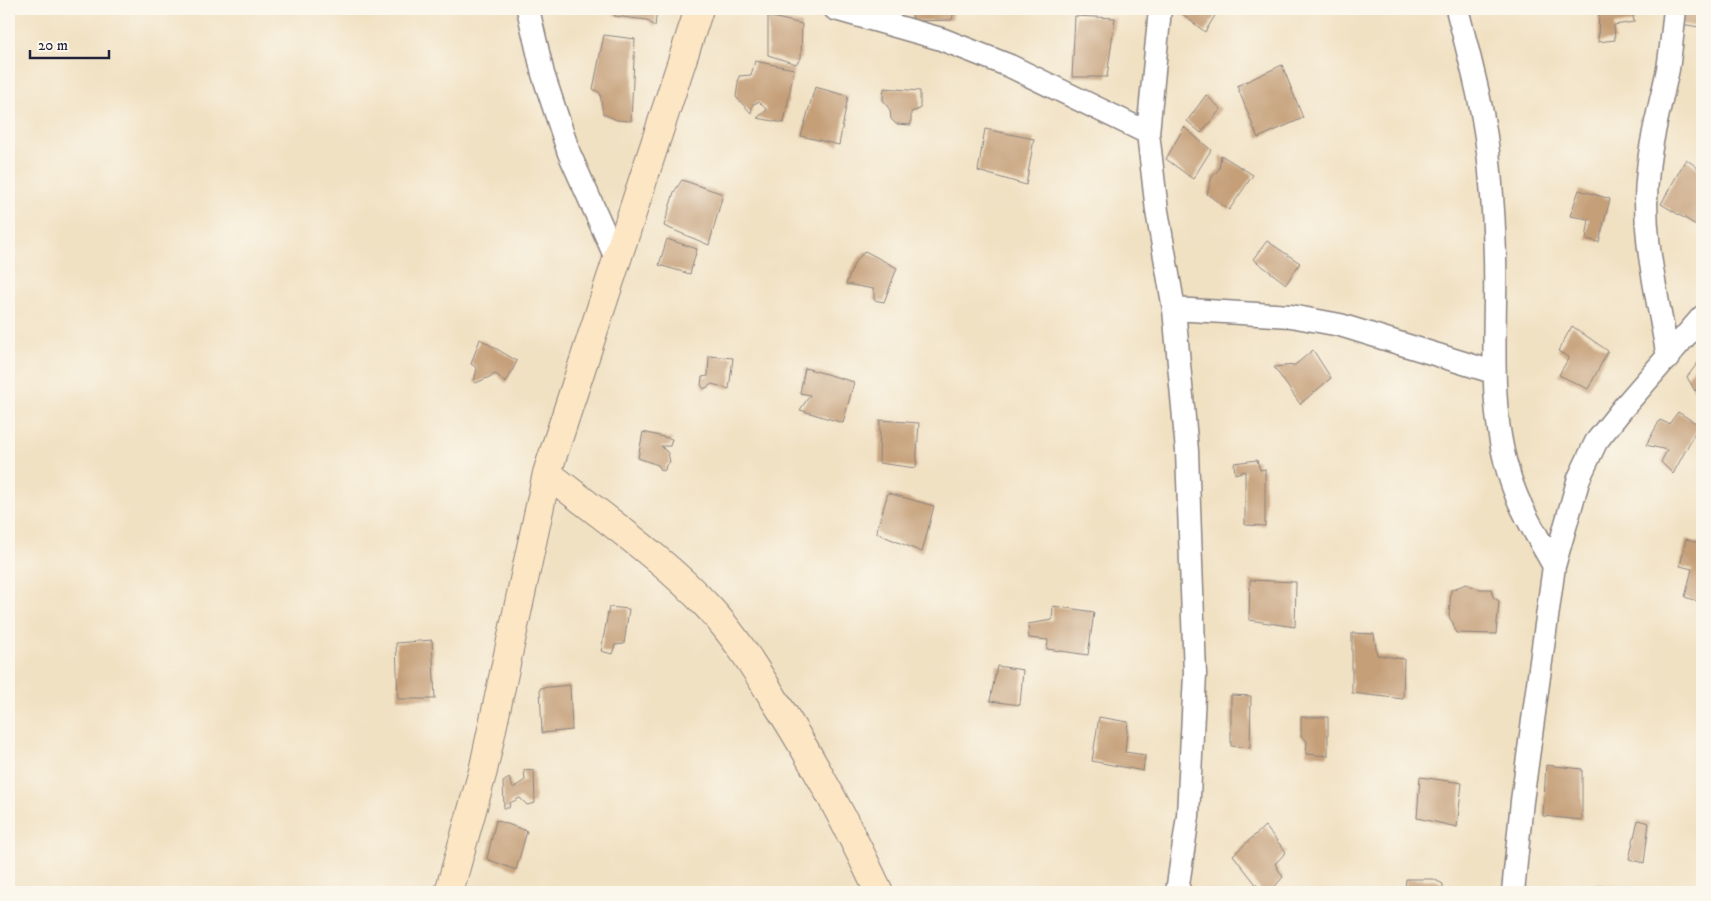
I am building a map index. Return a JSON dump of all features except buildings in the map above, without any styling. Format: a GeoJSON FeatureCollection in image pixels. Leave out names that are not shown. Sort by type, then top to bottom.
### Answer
{"type":"FeatureCollection","features":[{"type":"Feature","properties":{"kind":"street"},"geometry":{"type":"LineString","coordinates":[[528,9],[543,74],[569,153],[616,258]]}},
{"type":"Feature","properties":{"kind":"street"},"geometry":{"type":"LineString","coordinates":[[449,892],[483,771],[547,473],[699,9]]}},
{"type":"Feature","properties":{"kind":"street"},"geometry":{"type":"LineString","coordinates":[[835,9],[941,39],[1010,66],[1148,133]]}},
{"type":"Feature","properties":{"kind":"street"},"geometry":{"type":"LineString","coordinates":[[1160,9],[1148,133],[1157,211],[1174,309],[1187,451],[1194,674],[1188,816],[1176,892]]}},
{"type":"Feature","properties":{"kind":"street"},"geometry":{"type":"LineString","coordinates":[[1457,9],[1481,104],[1490,171],[1495,299],[1493,372],[1497,421],[1513,485],[1554,566]]}},
{"type":"Feature","properties":{"kind":"street"},"geometry":{"type":"LineString","coordinates":[[1668,358],[1648,255],[1646,216],[1648,170],[1668,67],[1675,9]]}},
{"type":"Feature","properties":{"kind":"street"},"geometry":{"type":"LineString","coordinates":[[1174,309],[1299,317],[1340,325],[1493,372]]}},
{"type":"Feature","properties":{"kind":"street"},"geometry":{"type":"LineString","coordinates":[[1514,892],[1522,801],[1554,566],[1578,478],[1596,442],[1702,317]]}},
{"type":"Feature","properties":{"kind":"street"},"geometry":{"type":"LineString","coordinates":[[547,473],[677,577],[711,610],[750,660],[801,741],[855,841],[879,892]]}}]}
